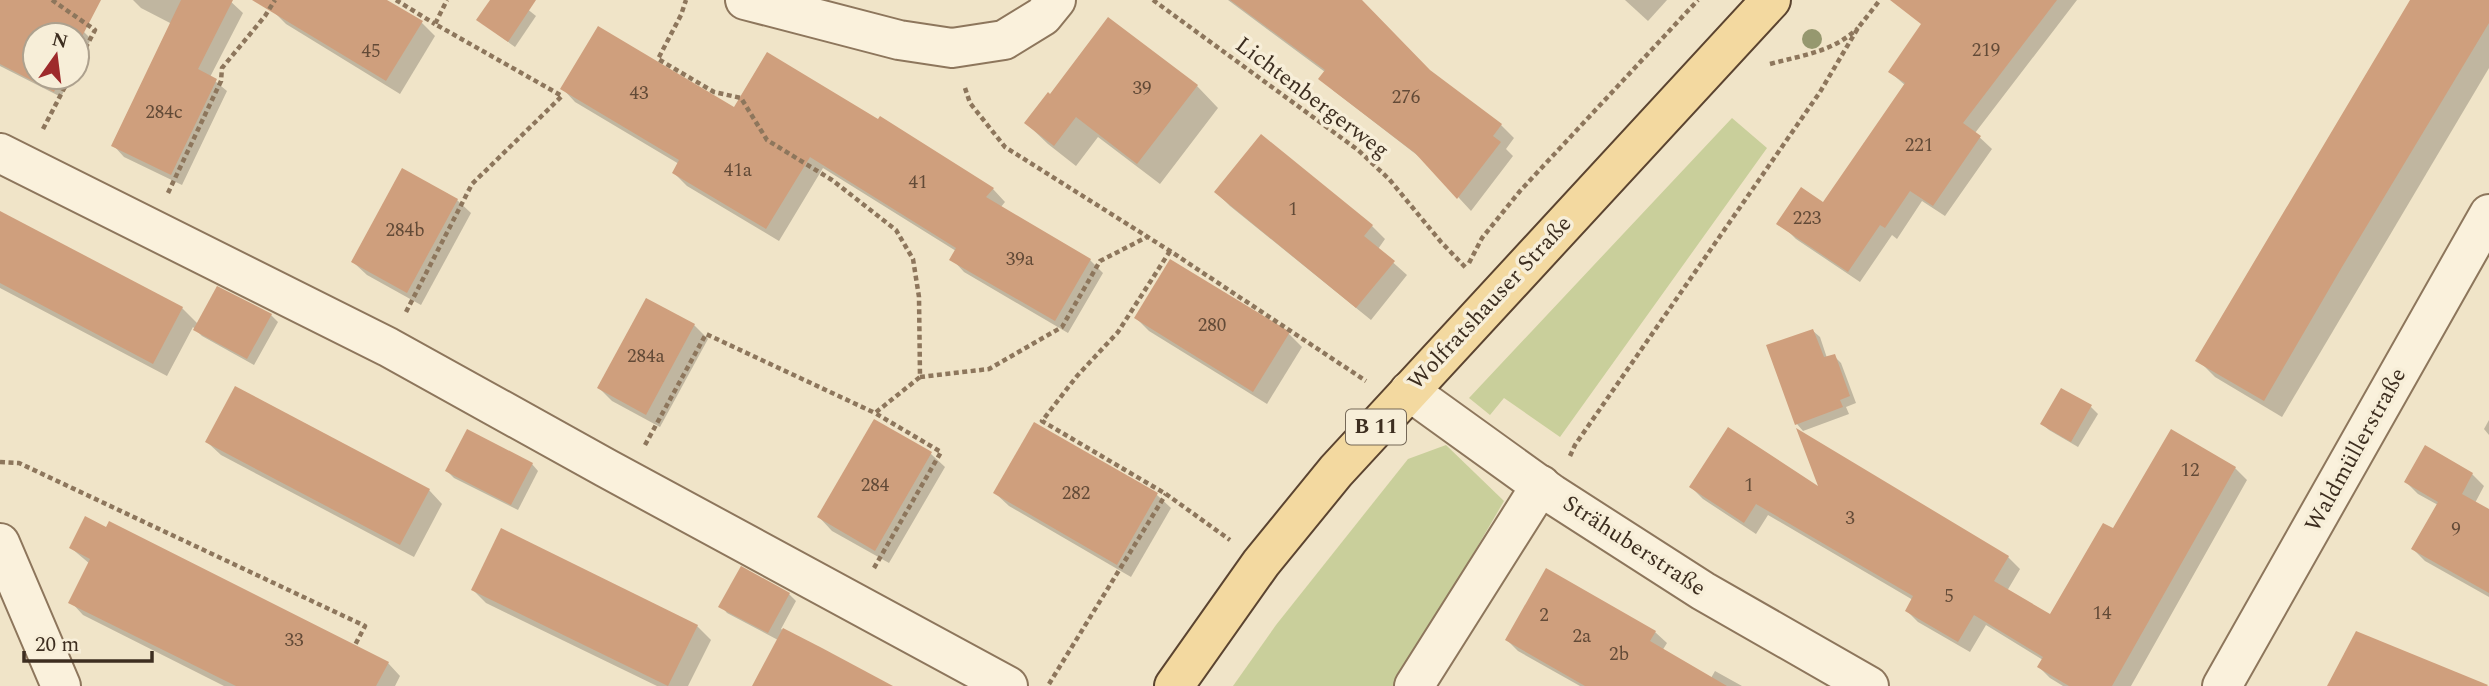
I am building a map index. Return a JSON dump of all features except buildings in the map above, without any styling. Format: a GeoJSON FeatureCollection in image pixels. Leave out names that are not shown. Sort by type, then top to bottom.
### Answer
{"type":"FeatureCollection","features":[{"type":"Feature","properties":{"kind":"main road","name":"Wolfratshauser Straße"},"geometry":{"type":"LineString","coordinates":[[1174,686],[1261,563],[1336,471],[1771,0]]}},
{"type":"Feature","properties":{"kind":"street"},"geometry":{"type":"LineString","coordinates":[[745,0],[899,40],[952,48],[1004,40],[1043,16],[1056,0]]}},
{"type":"Feature","properties":{"kind":"street"},"geometry":{"type":"LineString","coordinates":[[12,159],[388,347],[1008,686]]}},
{"type":"Feature","properties":{"kind":"street","name":"Waldmüllerstraße"},"geometry":{"type":"LineString","coordinates":[[2222,686],[2489,214]]}},
{"type":"Feature","properties":{"kind":"street","name":"Strähuberstraße"},"geometry":{"type":"LineString","coordinates":[[1409,391],[1547,489],[1703,591],[1869,686]]}},
{"type":"Feature","properties":{"kind":"street"},"geometry":{"type":"LineString","coordinates":[[1415,686],[1547,489]]}},
{"type":"Feature","properties":{"kind":"street"},"geometry":{"type":"LineString","coordinates":[[0,543],[61,686]]}},
{"type":"Feature","properties":{"kind":"path"},"geometry":{"type":"LineString","coordinates":[[52,0],[81,21]]}},
{"type":"Feature","properties":{"kind":"path"},"geometry":{"type":"LineString","coordinates":[[152,227],[221,81],[222,68],[275,0]]}},
{"type":"Feature","properties":{"kind":"path"},"geometry":{"type":"LineString","coordinates":[[388,347],[472,184],[562,96],[396,0]]}},
{"type":"Feature","properties":{"kind":"path"},"geometry":{"type":"LineString","coordinates":[[435,24],[447,0]]}},
{"type":"Feature","properties":{"kind":"path"},"geometry":{"type":"LineString","coordinates":[[686,0],[658,59],[714,92],[741,98],[767,140],[832,180],[896,230],[913,259],[915,271],[919,297],[920,377]]}},
{"type":"Feature","properties":{"kind":"path","name":"Lichtenbergerweg"},"geometry":{"type":"LineString","coordinates":[[1153,0],[1358,150],[1389,179],[1493,301]]}},
{"type":"Feature","properties":{"kind":"path"},"geometry":{"type":"LineString","coordinates":[[1459,277],[1482,238],[1520,191],[1698,0]]}},
{"type":"Feature","properties":{"kind":"path"},"geometry":{"type":"LineString","coordinates":[[1547,489],[1820,92],[1858,28],[1880,0]]}},
{"type":"Feature","properties":{"kind":"path"},"geometry":{"type":"LineString","coordinates":[[952,48],[970,103],[1005,147],[1148,236],[1367,381]]}},
{"type":"Feature","properties":{"kind":"path"},"geometry":{"type":"LineString","coordinates":[[12,159],[60,91]]}},
{"type":"Feature","properties":{"kind":"path"},"geometry":{"type":"LineString","coordinates":[[875,413],[920,377],[989,369],[1062,327],[1100,261],[1148,236]]}},
{"type":"Feature","properties":{"kind":"path"},"geometry":{"type":"LineString","coordinates":[[1170,251],[1118,332],[1077,376],[1042,421],[1166,494],[1233,542]]}},
{"type":"Feature","properties":{"kind":"path"},"geometry":{"type":"LineString","coordinates":[[626,479],[706,334],[875,413],[941,452],[854,602]]}},
{"type":"Feature","properties":{"kind":"path"},"geometry":{"type":"LineString","coordinates":[[0,463],[19,463],[365,626],[355,645]]}},
{"type":"Feature","properties":{"kind":"path"},"geometry":{"type":"LineString","coordinates":[[1048,686],[1166,494]]}},
{"type":"Feature","properties":{"kind":"green space"},"geometry":{"type":"Polygon","coordinates":[[[1732,118],[1767,148],[1560,437],[1504,398],[1490,415],[1469,398],[1732,118]]]}},
{"type":"Feature","properties":{"kind":"green space"},"geometry":{"type":"Polygon","coordinates":[[[1446,445],[1504,501],[1396,686],[1233,686],[1276,625],[1408,459],[1446,445]]]}}]}
